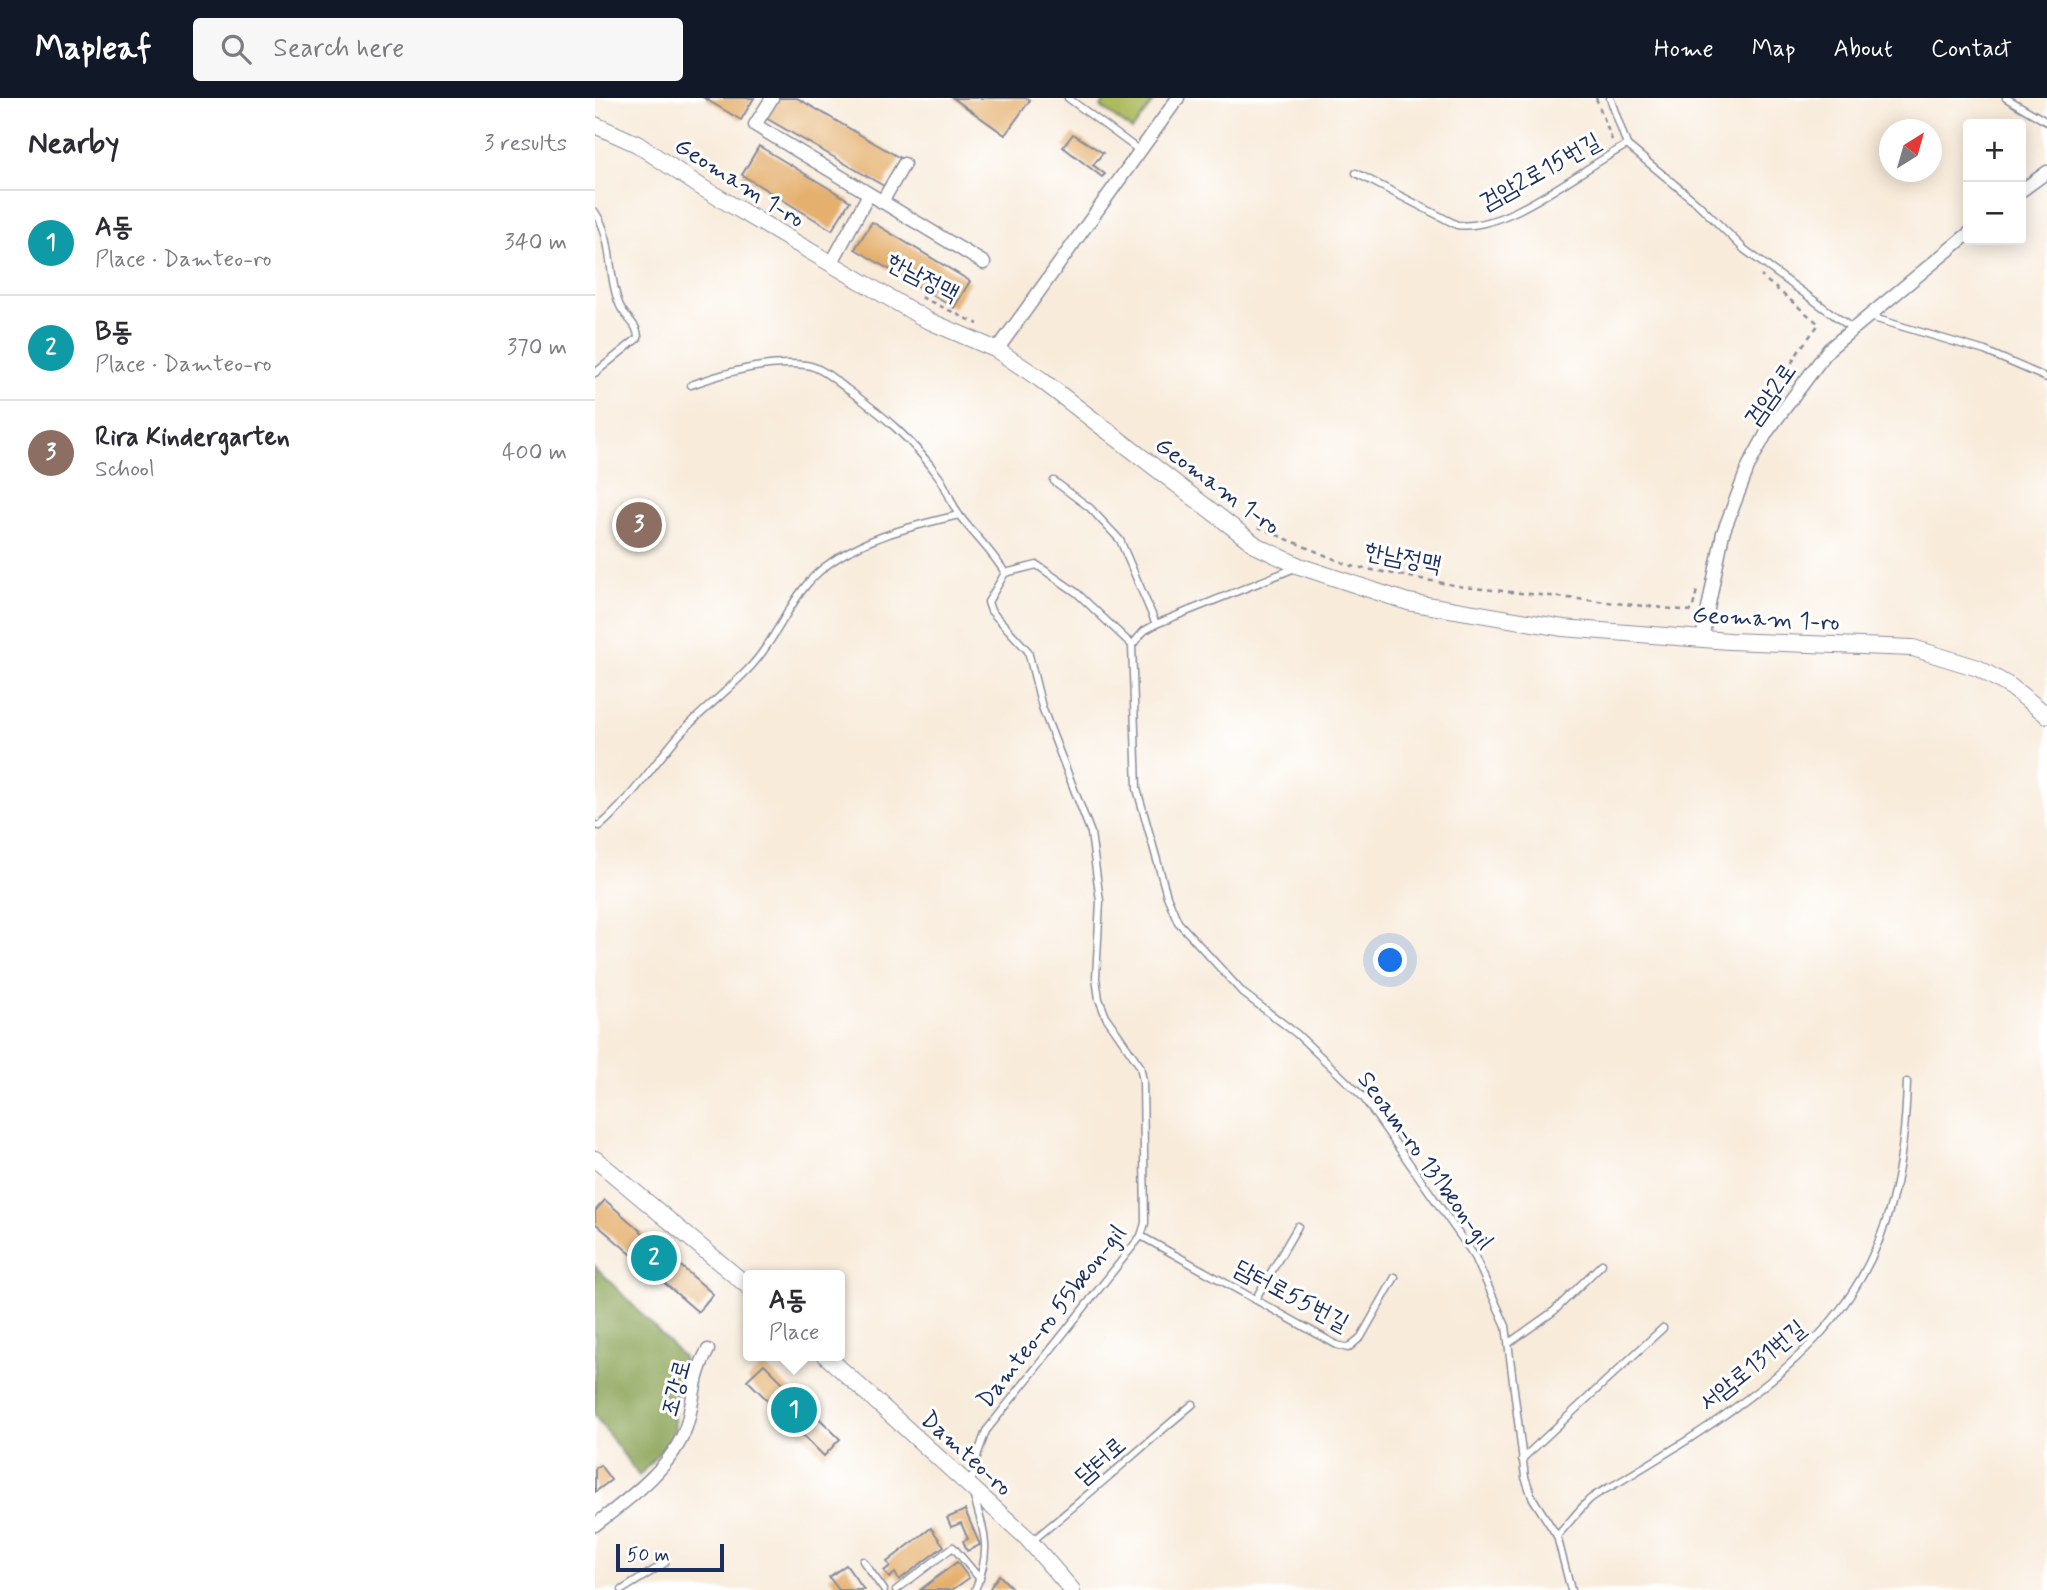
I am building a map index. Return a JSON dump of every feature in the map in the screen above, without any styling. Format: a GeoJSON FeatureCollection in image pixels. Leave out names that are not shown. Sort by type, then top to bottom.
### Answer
{"type":"FeatureCollection","features":[{"type":"Feature","properties":{"kind":"street"},"geometry":{"type":"LineString","coordinates":[[772,98],[755,125],[984,263]]}},
{"type":"Feature","properties":{"kind":"street"},"geometry":{"type":"LineString","coordinates":[[1001,344],[1079,241],[1178,98]]}},
{"type":"Feature","properties":{"kind":"street","name":"Geomam 1-ro"},"geometry":{"type":"LineString","coordinates":[[595,125],[637,144],[926,320],[1001,344],[1050,386],[1257,546],[1299,566],[1408,602],[1563,628],[1702,639],[1913,648],[1978,668],[2011,687],[2047,715]]}},
{"type":"Feature","properties":{"kind":"street"},"geometry":{"type":"LineString","coordinates":[[882,202],[904,164]]}},
{"type":"Feature","properties":{"kind":"street"},"geometry":{"type":"LineString","coordinates":[[2026,187],[2047,172]]}},
{"type":"Feature","properties":{"kind":"street"},"geometry":{"type":"LineString","coordinates":[[831,264],[869,194]]}},
{"type":"Feature","properties":{"kind":"street","name":"검암2로"},"geometry":{"type":"LineString","coordinates":[[1702,639],[1723,533],[1749,465],[1794,392],[1829,349],[1963,238]]}},
{"type":"Feature","properties":{"kind":"street"},"geometry":{"type":"LineString","coordinates":[[595,1159],[743,1283]]}},
{"type":"Feature","properties":{"kind":"street","name":"조강로"},"geometry":{"type":"LineString","coordinates":[[595,1525],[624,1502],[680,1444],[687,1425],[696,1371],[708,1350]]}},
{"type":"Feature","properties":{"kind":"street","name":"Damteo-ro"},"geometry":{"type":"LineString","coordinates":[[832,1361],[1030,1543],[1072,1590]]}},
{"type":"Feature","properties":{"kind":"lane"},"geometry":{"type":"LineString","coordinates":[[1068,98],[1140,151]]}},
{"type":"Feature","properties":{"kind":"lane","name":"검암2로15번길"},"geometry":{"type":"LineString","coordinates":[[1610,98],[1627,145],[1697,203],[1745,250],[1853,329]]}},
{"type":"Feature","properties":{"kind":"lane"},"geometry":{"type":"LineString","coordinates":[[2006,98],[2047,122]]}},
{"type":"Feature","properties":{"kind":"lane","name":"검암2로15번길"},"geometry":{"type":"LineString","coordinates":[[1356,173],[1457,225],[1473,228],[1494,222],[1526,206],[1627,145]]}},
{"type":"Feature","properties":{"kind":"lane"},"geometry":{"type":"LineString","coordinates":[[595,212],[605,234],[619,304],[638,330],[638,338],[595,373]]}},
{"type":"Feature","properties":{"kind":"lane"},"geometry":{"type":"LineString","coordinates":[[1868,316],[1985,351],[2047,378]]}},
{"type":"Feature","properties":{"kind":"lane"},"geometry":{"type":"LineString","coordinates":[[691,385],[755,368],[809,365],[829,375],[895,424],[941,480],[959,515],[992,551],[1005,573],[1037,565],[1077,593],[1132,645],[1144,631],[1156,624],[1255,587],[1299,566]]}},
{"type":"Feature","properties":{"kind":"lane"},"geometry":{"type":"LineString","coordinates":[[1054,481],[1090,508],[1120,540],[1156,624]]}},
{"type":"Feature","properties":{"kind":"lane"},"geometry":{"type":"LineString","coordinates":[[597,827],[626,803],[709,702],[754,664],[806,587],[823,568],[846,553],[880,539],[959,515]]}},
{"type":"Feature","properties":{"kind":"lane","name":"Damteo-ro 55beon-gil"},"geometry":{"type":"LineString","coordinates":[[971,1487],[986,1431],[1141,1236],[1145,1206],[1144,1105],[1140,1066],[1106,1017],[1099,999],[1096,978],[1100,901],[1091,832],[1042,707],[1028,651],[991,611],[988,602],[1005,573]]}},
{"type":"Feature","properties":{"kind":"lane","name":"Seoam-ro 131beon-gil"},"geometry":{"type":"LineString","coordinates":[[1132,645],[1137,789],[1167,896],[1178,922],[1243,993],[1297,1034],[1363,1097],[1475,1257],[1493,1292],[1509,1343],[1522,1459],[1532,1497],[1557,1536],[1571,1590]]}},
{"type":"Feature","properties":{"kind":"lane","name":"서암로131번길"},"geometry":{"type":"LineString","coordinates":[[1557,1536],[1590,1499],[1689,1438],[1780,1373],[1821,1335],[1849,1300],[1876,1250],[1901,1166],[1907,1082]]}},
{"type":"Feature","properties":{"kind":"lane"},"geometry":{"type":"LineString","coordinates":[[1256,1298],[1298,1226]]}},
{"type":"Feature","properties":{"kind":"lane","name":"담터로55번길"},"geometry":{"type":"LineString","coordinates":[[1141,1236],[1347,1348],[1361,1337],[1395,1276]]}},
{"type":"Feature","properties":{"kind":"lane"},"geometry":{"type":"LineString","coordinates":[[1509,1343],[1554,1311],[1602,1264]]}},
{"type":"Feature","properties":{"kind":"lane"},"geometry":{"type":"LineString","coordinates":[[1522,1459],[1663,1328]]}},
{"type":"Feature","properties":{"kind":"lane","name":"담터로"},"geometry":{"type":"LineString","coordinates":[[1030,1543],[1083,1501],[1125,1461],[1193,1404]]}},
{"type":"Feature","properties":{"kind":"lane"},"geometry":{"type":"LineString","coordinates":[[971,1487],[986,1539],[987,1555],[975,1590]]}},
{"type":"Feature","properties":{"kind":"lane"},"geometry":{"type":"LineString","coordinates":[[896,1590],[953,1547],[980,1579]]}},
{"type":"Feature","properties":{"kind":"lane"},"geometry":{"type":"LineString","coordinates":[[863,1561],[884,1590]]}},
{"type":"Feature","properties":{"kind":"lane"},"geometry":{"type":"LineString","coordinates":[[622,1590],[665,1563]]}},
{"type":"Feature","properties":{"kind":"path"},"geometry":{"type":"LineString","coordinates":[[1596,98],[1616,151]]}},
{"type":"Feature","properties":{"kind":"path"},"geometry":{"type":"LineString","coordinates":[[1756,423],[1793,360],[1819,324],[1757,272]]}},
{"type":"Feature","properties":{"kind":"path","name":"한남정맥"},"geometry":{"type":"LineString","coordinates":[[914,294],[1001,344]]}},
{"type":"Feature","properties":{"kind":"path","name":"한남정맥"},"geometry":{"type":"LineString","coordinates":[[1249,523],[1351,566],[1464,587],[1692,611],[1697,587]]}},
{"type":"Feature","properties":{"kind":"green space"},"geometry":{"type":"Polygon","coordinates":[[[1107,98],[1156,98],[1132,130],[1101,107],[1107,98]]]}},
{"type":"Feature","properties":{"kind":"green space"},"geometry":{"type":"Polygon","coordinates":[[[595,1266],[682,1356],[687,1367],[673,1407],[675,1428],[671,1439],[639,1476],[595,1416],[595,1266]]]}},
{"type":"Feature","properties":{"kind":"building"},"geometry":{"type":"Polygon","coordinates":[[[704,98],[754,98],[741,120],[704,98]]]}},
{"type":"Feature","properties":{"kind":"building"},"geometry":{"type":"Polygon","coordinates":[[[775,98],[797,98],[900,158],[884,186],[764,117],[775,98]]]}},
{"type":"Feature","properties":{"kind":"building"},"geometry":{"type":"Polygon","coordinates":[[[953,98],[1026,98],[1030,100],[1005,135],[953,98]]]}},
{"type":"Feature","properties":{"kind":"building"},"geometry":{"type":"Polygon","coordinates":[[[1073,134],[1103,153],[1093,165],[1105,174],[1102,177],[1063,147],[1073,134]]]}},
{"type":"Feature","properties":{"kind":"building"},"geometry":{"type":"Polygon","coordinates":[[[759,146],[850,201],[832,230],[742,175],[759,146]]]}},
{"type":"Feature","properties":{"kind":"building"},"geometry":{"type":"Polygon","coordinates":[[[872,222],[970,281],[954,308],[855,249],[872,222]]]}},
{"type":"Feature","properties":{"kind":"building"},"geometry":{"type":"Polygon","coordinates":[[[605,1200],[713,1294],[698,1312],[595,1223],[595,1211],[605,1200]]]}},
{"type":"Feature","properties":{"kind":"building"},"geometry":{"type":"Polygon","coordinates":[[[764,1364],[840,1439],[824,1456],[747,1380],[764,1364]]]}},
{"type":"Feature","properties":{"kind":"building"},"geometry":{"type":"Polygon","coordinates":[[[600,1465],[611,1480],[595,1492],[595,1468],[600,1465]]]}},
{"type":"Feature","properties":{"kind":"building"},"geometry":{"type":"Polygon","coordinates":[[[965,1510],[980,1545],[967,1551],[963,1541],[968,1539],[961,1523],[951,1527],[947,1518],[965,1510]]]}},
{"type":"Feature","properties":{"kind":"building"},"geometry":{"type":"Polygon","coordinates":[[[931,1528],[944,1546],[899,1580],[895,1573],[889,1578],[884,1571],[890,1566],[887,1562],[931,1528]]]}},
{"type":"Feature","properties":{"kind":"building"},"geometry":{"type":"Polygon","coordinates":[[[957,1562],[969,1578],[952,1590],[920,1590],[957,1562]]]}},
{"type":"Feature","properties":{"kind":"building"},"geometry":{"type":"Polygon","coordinates":[[[846,1565],[864,1590],[839,1590],[829,1577],[846,1565]]]}},
{"type":"Feature","properties":{"kind":"building"},"geometry":{"type":"Polygon","coordinates":[[[999,1575],[1014,1590],[990,1588],[999,1575]]]}},
{"type":"Feature","properties":{"kind":"place","name":"Rira Kindergarten"},"geometry":{"type":"Point","coordinates":[639,525]}},
{"type":"Feature","properties":{"kind":"place","name":"B동"},"geometry":{"type":"Point","coordinates":[654,1258]}},
{"type":"Feature","properties":{"kind":"place","name":"A동"},"geometry":{"type":"Point","coordinates":[794,1410]}}]}
